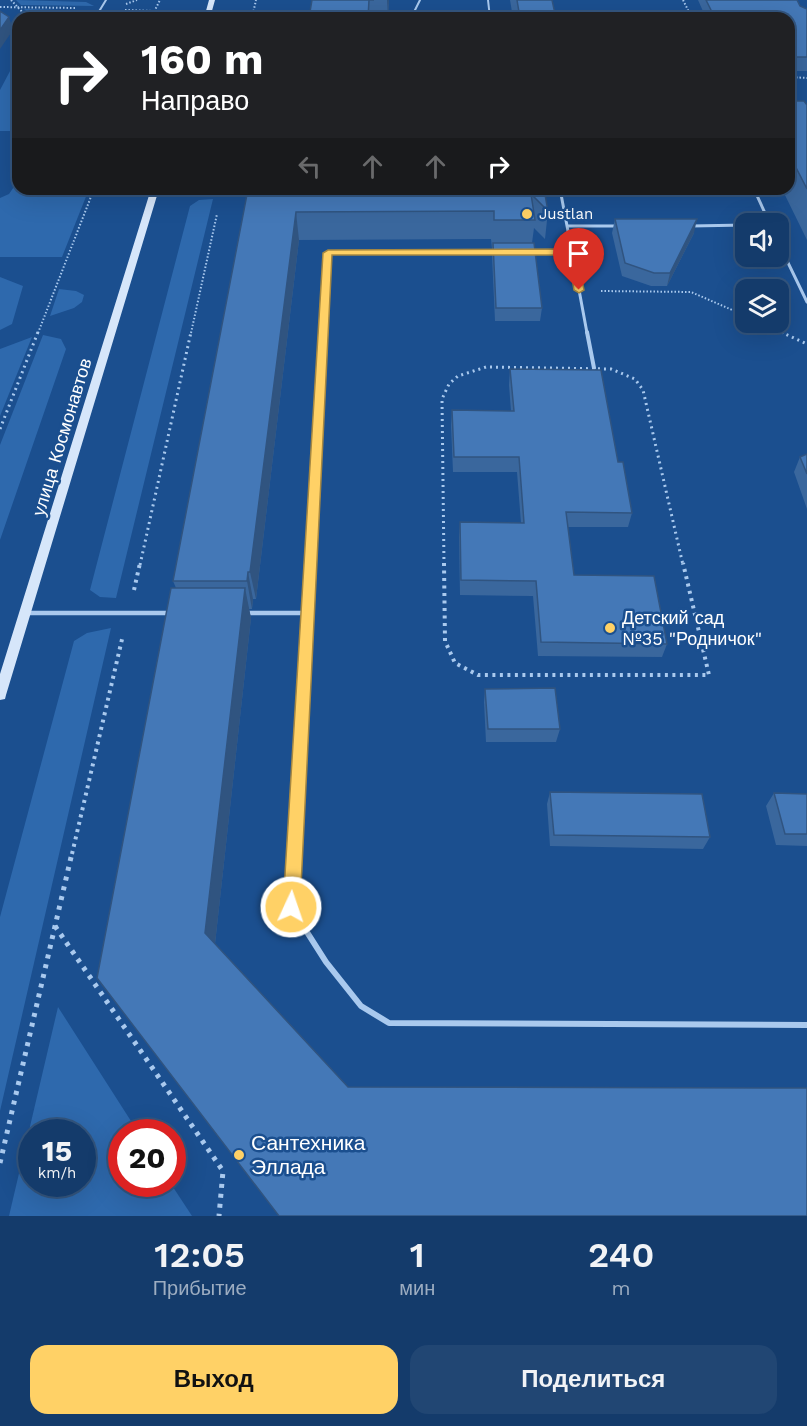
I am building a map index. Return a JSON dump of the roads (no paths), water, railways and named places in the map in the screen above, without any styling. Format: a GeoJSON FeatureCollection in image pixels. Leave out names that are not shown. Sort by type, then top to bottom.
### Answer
{"type":"FeatureCollection","features":[{"type":"Feature","properties":{"kind":"main road","name":"улица Космонавтов"},"geometry":{"type":"LineString","coordinates":[[0,695],[153,195]]}},
{"type":"Feature","properties":{"kind":"lane"},"geometry":{"type":"LineString","coordinates":[[561,195],[594,368]]}},
{"type":"Feature","properties":{"kind":"lane"},"geometry":{"type":"LineString","coordinates":[[757,195],[765,213]]}},
{"type":"Feature","properties":{"kind":"lane"},"geometry":{"type":"LineString","coordinates":[[686,226],[735,225]]}},
{"type":"Feature","properties":{"kind":"lane"},"geometry":{"type":"LineString","coordinates":[[567,226],[627,226]]}},
{"type":"Feature","properties":{"kind":"lane"},"geometry":{"type":"LineString","coordinates":[[502,252],[328,253],[291,907],[326,962],[361,1006],[389,1023],[807,1025]]}},
{"type":"Feature","properties":{"kind":"lane"},"geometry":{"type":"LineString","coordinates":[[526,252],[572,252]]}},
{"type":"Feature","properties":{"kind":"lane"},"geometry":{"type":"LineString","coordinates":[[789,265],[807,303]]}},
{"type":"Feature","properties":{"kind":"lane"},"geometry":{"type":"LineString","coordinates":[[25,613],[177,612]]}},
{"type":"Feature","properties":{"kind":"lane"},"geometry":{"type":"LineString","coordinates":[[236,613],[308,613]]}},
{"type":"Feature","properties":{"kind":"place","name":"Justlan"},"geometry":{"type":"Point","coordinates":[527,214]}},
{"type":"Feature","properties":{"kind":"place","name":"Детский сад №35 \"Родничок\""},"geometry":{"type":"Point","coordinates":[610,628]}},
{"type":"Feature","properties":{"kind":"place","name":"Сантехника Эллада"},"geometry":{"type":"Point","coordinates":[239,1155]}}]}
